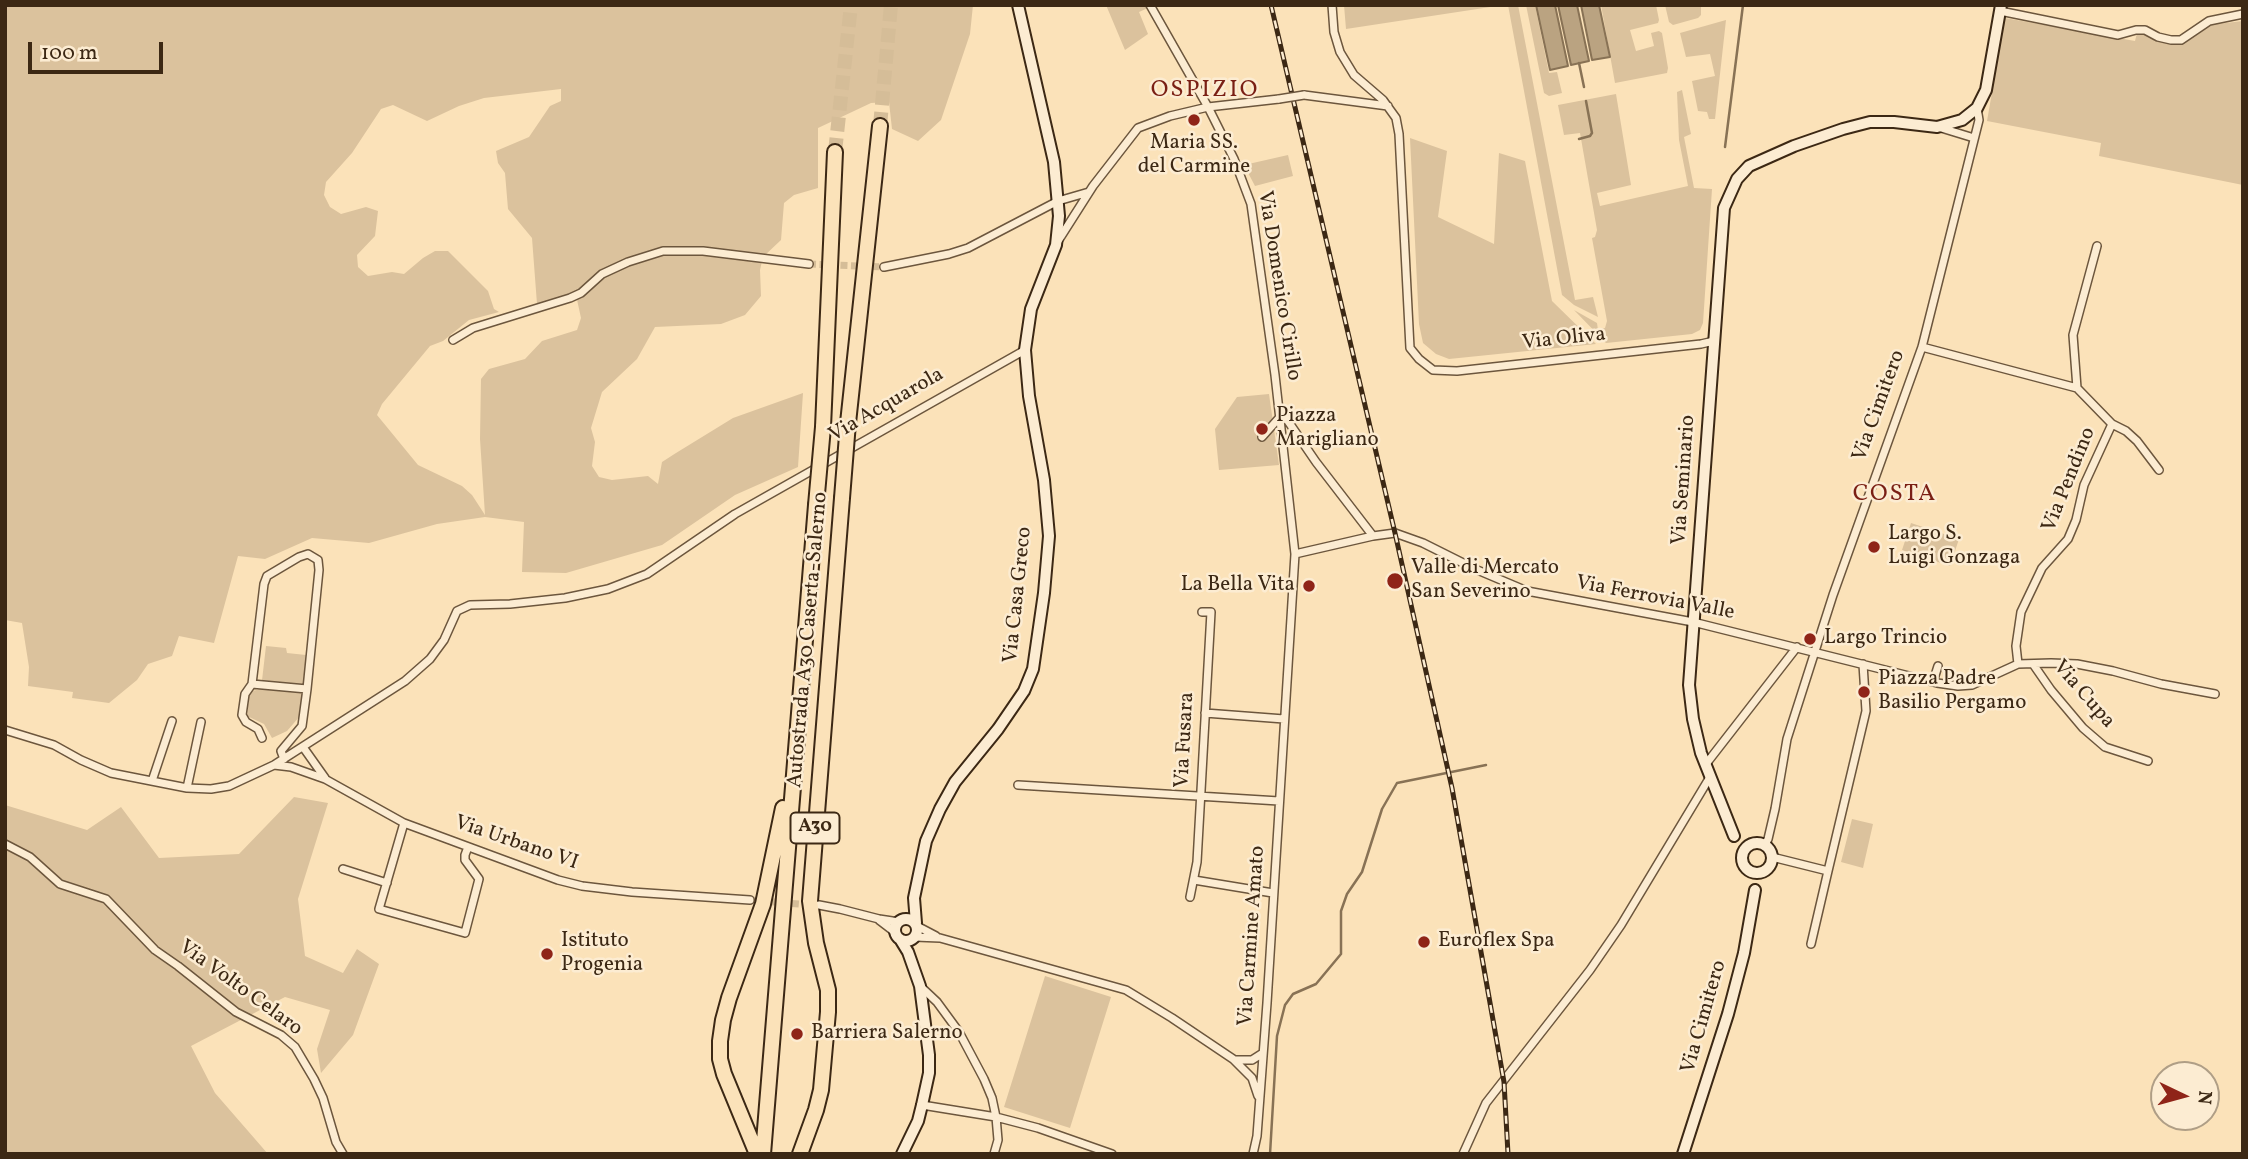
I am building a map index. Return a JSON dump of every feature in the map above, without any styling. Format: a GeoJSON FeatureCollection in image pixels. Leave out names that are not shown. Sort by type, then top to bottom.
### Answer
{"type":"FeatureCollection","features":[{"type":"Feature","properties":{"kind":"highway","name":"Autostrada A30 Caserta-Salerno"},"geometry":{"type":"LineString","coordinates":[[800,1154],[821,1090],[828,1012],[828,990],[816,943],[810,901],[848,423],[880,126]]}},
{"type":"Feature","properties":{"kind":"highway","name":"Autostrada A30 Caserta-Salerno"},"geometry":{"type":"LineString","coordinates":[[764,1154],[823,427],[835,152]]}},
{"type":"Feature","properties":{"kind":"highway"},"geometry":{"type":"LineString","coordinates":[[757,1154],[724,1074],[720,1059],[721,1033],[729,998],[769,883],[798,721]]}},
{"type":"Feature","properties":{"kind":"main road"},"geometry":{"type":"LineString","coordinates":[[1018,5],[1054,162],[1058,201],[1056,245],[1031,309],[1025,350]]}},
{"type":"Feature","properties":{"kind":"main road"},"geometry":{"type":"LineString","coordinates":[[1714,341],[1724,208],[1737,179],[1749,166],[1794,146],[1843,129],[1870,122],[1937,127],[1962,120],[1977,108],[1986,90],[2000,8]]}},
{"type":"Feature","properties":{"kind":"main road","name":"Via Seminario"},"geometry":{"type":"LineString","coordinates":[[1693,622],[1714,341]]}},
{"type":"Feature","properties":{"kind":"main road","name":"Via Casa Greco"},"geometry":{"type":"LineString","coordinates":[[914,898],[926,841],[940,809],[955,782],[1017,701],[1033,669],[1049,536],[1044,480],[1029,396],[1025,350]]}},
{"type":"Feature","properties":{"kind":"main road","name":"Via Cimitero"},"geometry":{"type":"LineString","coordinates":[[1693,622],[1689,685],[1693,719],[1706,764],[1744,865],[1750,871],[1755,890]]}},
{"type":"Feature","properties":{"kind":"main road"},"geometry":{"type":"LineString","coordinates":[[1734,836],[1752,844],[1765,845],[1772,857]]}},
{"type":"Feature","properties":{"kind":"main road"},"geometry":{"type":"LineString","coordinates":[[1742,858],[1745,849],[1752,844]]}},
{"type":"Feature","properties":{"kind":"main road","name":"Via Cimitero"},"geometry":{"type":"LineString","coordinates":[[1684,1154],[1728,1014],[1744,953],[1755,890],[1763,872],[1770,866],[1772,857]]}},
{"type":"Feature","properties":{"kind":"main road"},"geometry":{"type":"LineString","coordinates":[[1750,871],[1763,872]]}},
{"type":"Feature","properties":{"kind":"main road"},"geometry":{"type":"LineString","coordinates":[[902,1154],[918,1121],[929,1073],[920,986],[899,928],[914,898]]}},
{"type":"Feature","properties":{"kind":"main road"},"geometry":{"type":"LineString","coordinates":[[908,951],[915,931],[914,898]]}},
{"type":"Feature","properties":{"kind":"main road"},"geometry":{"type":"LineString","coordinates":[[899,928],[910,919],[915,931]]}},
{"type":"Feature","properties":{"kind":"main road"},"geometry":{"type":"LineString","coordinates":[[899,928],[906,941],[915,931]]}},
{"type":"Feature","properties":{"kind":"street","name":"Via Domenico Cirillo"},"geometry":{"type":"LineString","coordinates":[[1150,5],[1208,107],[1234,159],[1251,204],[1275,375],[1295,554],[1284,719]]}},
{"type":"Feature","properties":{"kind":"street"},"geometry":{"type":"LineString","coordinates":[[1332,5],[1334,32],[1340,52],[1354,75],[1388,106]]}},
{"type":"Feature","properties":{"kind":"street"},"geometry":{"type":"LineString","coordinates":[[2000,8],[2118,35],[2145,30],[2171,40],[2181,40],[2208,21],[2243,14]]}},
{"type":"Feature","properties":{"kind":"street"},"geometry":{"type":"LineString","coordinates":[[1056,245],[1089,192],[1138,128],[1170,116],[1208,107],[1304,95],[1388,106]]}},
{"type":"Feature","properties":{"kind":"street","name":"Via Oliva"},"geometry":{"type":"LineString","coordinates":[[1388,106],[1396,118],[1399,134],[1410,348],[1433,370],[1471,369],[1714,341]]}},
{"type":"Feature","properties":{"kind":"street","name":"Via Cimitero"},"geometry":{"type":"LineString","coordinates":[[1765,845],[1775,809],[1787,739],[1815,651],[1922,347],[1979,120],[1977,108]]}},
{"type":"Feature","properties":{"kind":"street"},"geometry":{"type":"LineString","coordinates":[[1962,120],[1974,138]]}},
{"type":"Feature","properties":{"kind":"street"},"geometry":{"type":"LineString","coordinates":[[1937,127],[1974,138]]}},
{"type":"Feature","properties":{"kind":"street"},"geometry":{"type":"LineString","coordinates":[[884,267],[968,248],[1058,201],[1089,192]]}},
{"type":"Feature","properties":{"kind":"street"},"geometry":{"type":"LineString","coordinates":[[1922,347],[2077,388],[2073,335],[2097,246]]}},
{"type":"Feature","properties":{"kind":"street"},"geometry":{"type":"LineString","coordinates":[[453,340],[472,328],[570,298],[581,293],[602,274],[663,251],[703,251],[809,264]]}},
{"type":"Feature","properties":{"kind":"street","name":"Via Acquarola"},"geometry":{"type":"LineString","coordinates":[[303,747],[405,681],[430,659],[444,640],[457,611],[470,605],[565,598],[608,589],[647,574],[735,514],[1025,350]]}},
{"type":"Feature","properties":{"kind":"street","name":"Via Pendino"},"geometry":{"type":"LineString","coordinates":[[2018,664],[2021,612],[2042,568],[2068,539],[2076,520],[2084,485],[2112,424],[2077,388]]}},
{"type":"Feature","properties":{"kind":"street"},"geometry":{"type":"LineString","coordinates":[[1278,408],[1374,536]]}},
{"type":"Feature","properties":{"kind":"street"},"geometry":{"type":"LineString","coordinates":[[1262,437],[1279,418]]}},
{"type":"Feature","properties":{"kind":"street"},"geometry":{"type":"LineString","coordinates":[[2112,424],[2137,441],[2160,470]]}},
{"type":"Feature","properties":{"kind":"street","name":"Via Ferrovia Valle"},"geometry":{"type":"LineString","coordinates":[[1295,554],[1395,533],[1412,538],[1527,591],[1693,622],[1933,682],[1972,685],[2018,664]]}},
{"type":"Feature","properties":{"kind":"street"},"geometry":{"type":"LineString","coordinates":[[262,738],[258,729],[246,722],[242,715],[245,694],[252,684],[267,576],[308,554],[318,560],[319,570],[307,689],[302,726],[281,751],[284,759]]}},
{"type":"Feature","properties":{"kind":"street","name":"Via Fusara"},"geometry":{"type":"LineString","coordinates":[[1190,897],[1194,880],[1201,796],[1211,612],[1202,612]]}},
{"type":"Feature","properties":{"kind":"street"},"geometry":{"type":"LineString","coordinates":[[1706,764],[1797,647]]}},
{"type":"Feature","properties":{"kind":"street"},"geometry":{"type":"LineString","coordinates":[[1811,944],[1866,711],[1863,664]]}},
{"type":"Feature","properties":{"kind":"street"},"geometry":{"type":"LineString","coordinates":[[2018,664],[2077,664],[2215,694]]}},
{"type":"Feature","properties":{"kind":"street","name":"Via Cupa"},"geometry":{"type":"LineString","coordinates":[[2033,664],[2083,728],[2105,747],[2148,761]]}},
{"type":"Feature","properties":{"kind":"street"},"geometry":{"type":"LineString","coordinates":[[1933,682],[1938,666]]}},
{"type":"Feature","properties":{"kind":"street"},"geometry":{"type":"LineString","coordinates":[[252,684],[307,689]]}},
{"type":"Feature","properties":{"kind":"street"},"geometry":{"type":"LineString","coordinates":[[1205,713],[1284,719]]}},
{"type":"Feature","properties":{"kind":"street","name":"Via Carmine Amato"},"geometry":{"type":"LineString","coordinates":[[1252,1154],[1257,1136],[1260,1102],[1284,719]]}},
{"type":"Feature","properties":{"kind":"street"},"geometry":{"type":"LineString","coordinates":[[152,781],[172,721]]}},
{"type":"Feature","properties":{"kind":"street"},"geometry":{"type":"LineString","coordinates":[[187,788],[201,722]]}},
{"type":"Feature","properties":{"kind":"street"},"geometry":{"type":"LineString","coordinates":[[5,730],[54,745],[111,773],[187,788],[211,789],[229,786],[274,765],[303,747]]}},
{"type":"Feature","properties":{"kind":"street","name":"Via Urbano VI"},"geometry":{"type":"LineString","coordinates":[[303,747],[325,779]]}},
{"type":"Feature","properties":{"kind":"street","name":"Via Urbano VI"},"geometry":{"type":"LineString","coordinates":[[274,765],[290,767],[325,779],[404,823],[558,880],[632,892],[750,900]]}},
{"type":"Feature","properties":{"kind":"street"},"geometry":{"type":"LineString","coordinates":[[1463,1154],[1486,1103],[1590,970],[1621,925],[1711,776]]}},
{"type":"Feature","properties":{"kind":"street"},"geometry":{"type":"LineString","coordinates":[[1018,785],[1279,801]]}},
{"type":"Feature","properties":{"kind":"street"},"geometry":{"type":"LineString","coordinates":[[404,823],[379,909],[465,933],[479,879],[465,860],[468,847]]}},
{"type":"Feature","properties":{"kind":"street","name":"Via Volto Celaro"},"geometry":{"type":"LineString","coordinates":[[5,844],[30,857],[60,884],[106,899],[155,950],[236,1012],[281,1035],[295,1047],[319,1088],[336,1142],[343,1154]]}},
{"type":"Feature","properties":{"kind":"street"},"geometry":{"type":"LineString","coordinates":[[1772,857],[1828,871]]}},
{"type":"Feature","properties":{"kind":"street"},"geometry":{"type":"LineString","coordinates":[[343,869],[387,883]]}},
{"type":"Feature","properties":{"kind":"street"},"geometry":{"type":"LineString","coordinates":[[1194,880],[1273,893]]}},
{"type":"Feature","properties":{"kind":"street"},"geometry":{"type":"LineString","coordinates":[[819,905],[879,919],[899,928]]}},
{"type":"Feature","properties":{"kind":"street"},"geometry":{"type":"LineString","coordinates":[[915,931],[1126,990],[1233,1059],[1252,1078],[1260,1102]]}},
{"type":"Feature","properties":{"kind":"street"},"geometry":{"type":"LineString","coordinates":[[920,986],[937,1002],[959,1032],[984,1079],[996,1117],[998,1140],[995,1154]]}},
{"type":"Feature","properties":{"kind":"street"},"geometry":{"type":"LineString","coordinates":[[1252,1060],[1263,1053]]}},
{"type":"Feature","properties":{"kind":"street"},"geometry":{"type":"LineString","coordinates":[[1233,1059],[1252,1060],[1258,1064],[1261,1072],[1252,1078]]}},
{"type":"Feature","properties":{"kind":"street"},"geometry":{"type":"LineString","coordinates":[[922,1105],[996,1117],[1038,1128],[1112,1154]]}},
{"type":"Feature","properties":{"kind":"shaded area"},"geometry":{"type":"Polygon","coordinates":[[[5,5],[973,5],[970,34],[941,120],[918,141],[892,129],[889,102],[871,103],[818,128],[818,188],[794,195],[784,203],[781,240],[763,257],[760,270],[761,296],[745,315],[721,324],[655,327],[637,359],[602,392],[591,428],[595,442],[592,466],[599,477],[612,480],[648,476],[658,484],[662,462],[676,453],[733,418],[803,393],[798,467],[735,495],[662,545],[566,573],[522,572],[524,522],[485,517],[437,524],[369,543],[312,538],[265,559],[238,556],[214,643],[179,636],[172,656],[148,664],[137,680],[109,703],[72,698],[73,692],[28,686],[29,667],[22,623],[5,620],[5,5]],[[561,89],[484,98],[427,121],[393,105],[381,109],[352,153],[326,182],[324,195],[330,207],[341,214],[366,207],[378,211],[375,236],[357,255],[358,267],[368,276],[392,272],[404,274],[435,251],[448,251],[488,291],[494,309],[499,312],[469,320],[443,341],[430,346],[382,404],[377,415],[418,465],[462,486],[472,495],[485,515],[480,439],[481,379],[489,369],[525,359],[542,341],[577,330],[581,318],[576,295],[571,294],[562,303],[537,304],[532,238],[508,209],[505,173],[498,163],[496,151],[529,137],[550,106],[561,101],[561,89]]]}},
{"type":"Feature","properties":{"kind":"shaded area"},"geometry":{"type":"Polygon","coordinates":[[[1106,5],[1146,5],[1148,8],[1139,12],[1148,34],[1125,50],[1106,5]]]}},
{"type":"Feature","properties":{"kind":"shaded area"},"geometry":{"type":"Polygon","coordinates":[[[1344,5],[1496,5],[1497,6],[1346,29],[1344,5]]]}},
{"type":"Feature","properties":{"kind":"shaded area"},"geometry":{"type":"Polygon","coordinates":[[[1508,5],[1518,5],[1575,300],[1593,297],[1598,317],[1574,305],[1562,295],[1508,5]]]}},
{"type":"Feature","properties":{"kind":"shaded area"},"geometry":{"type":"Polygon","coordinates":[[[1526,5],[1535,5],[1549,73],[1557,72],[1562,93],[1549,96],[1544,93],[1526,5]]]}},
{"type":"Feature","properties":{"kind":"shaded area"},"geometry":{"type":"Polygon","coordinates":[[[1536,5],[1555,5],[1568,66],[1550,70],[1536,5]]]}},
{"type":"Feature","properties":{"kind":"shaded area"},"geometry":{"type":"Polygon","coordinates":[[[1558,5],[1577,5],[1589,61],[1571,65],[1558,5]]]}},
{"type":"Feature","properties":{"kind":"shaded area"},"geometry":{"type":"Polygon","coordinates":[[[1581,5],[1599,5],[1610,57],[1592,60],[1581,5]]]}},
{"type":"Feature","properties":{"kind":"shaded area"},"geometry":{"type":"Polygon","coordinates":[[[1601,5],[1656,5],[1658,23],[1630,30],[1636,51],[1654,46],[1651,33],[1662,33],[1667,73],[1615,83],[1601,5]]]}},
{"type":"Feature","properties":{"kind":"shaded area"},"geometry":{"type":"Polygon","coordinates":[[[1665,5],[1701,5],[1701,15],[1673,25],[1669,22],[1665,5]]]}},
{"type":"Feature","properties":{"kind":"shaded area"},"geometry":{"type":"Polygon","coordinates":[[[2005,18],[2135,41],[2137,33],[2154,36],[2154,41],[2168,43],[2183,43],[2208,25],[2243,21],[2243,185],[2099,156],[2101,143],[1987,121],[2005,18]]]}},
{"type":"Feature","properties":{"kind":"shaded area"},"geometry":{"type":"Polygon","coordinates":[[[1726,20],[1715,119],[1709,119],[1707,112],[1698,111],[1692,81],[1715,76],[1710,54],[1686,57],[1680,33],[1726,20]]]}},
{"type":"Feature","properties":{"kind":"shaded area"},"geometry":{"type":"Polygon","coordinates":[[[1682,90],[1691,134],[1684,137],[1694,188],[1712,189],[1703,323],[1700,330],[1692,334],[1606,343],[1574,310],[1597,323],[1598,330],[1605,328],[1607,321],[1592,238],[1597,230],[1580,133],[1564,135],[1558,105],[1616,94],[1631,185],[1597,193],[1600,206],[1688,186],[1679,140],[1677,92],[1682,90]]]}},
{"type":"Feature","properties":{"kind":"shaded area"},"geometry":{"type":"Polygon","coordinates":[[[1410,138],[1447,151],[1438,217],[1494,244],[1499,153],[1525,161],[1552,301],[1596,344],[1449,359],[1436,354],[1423,343],[1419,324],[1410,138]]]}},
{"type":"Feature","properties":{"kind":"shaded area"},"geometry":{"type":"Polygon","coordinates":[[[1288,155],[1293,176],[1255,186],[1244,165],[1288,155]]]}},
{"type":"Feature","properties":{"kind":"shaded area"},"geometry":{"type":"Polygon","coordinates":[[[1269,394],[1279,465],[1219,470],[1215,429],[1237,397],[1269,394]]]}},
{"type":"Feature","properties":{"kind":"shaded area"},"geometry":{"type":"Polygon","coordinates":[[[1911,523],[1959,539],[1950,566],[1902,550],[1911,523]]]}},
{"type":"Feature","properties":{"kind":"shaded area"},"geometry":{"type":"Polygon","coordinates":[[[266,646],[286,648],[287,653],[306,655],[300,716],[287,731],[272,738],[264,724],[247,716],[249,696],[252,691],[261,689],[266,646]]]}},
{"type":"Feature","properties":{"kind":"shaded area"},"geometry":{"type":"Polygon","coordinates":[[[294,797],[328,803],[298,899],[305,956],[343,973],[357,949],[379,964],[353,1035],[321,1073],[317,1049],[330,1010],[285,997],[191,1046],[215,1093],[268,1154],[5,1154],[5,805],[87,830],[121,807],[159,858],[239,854],[294,797]]]}},
{"type":"Feature","properties":{"kind":"shaded area"},"geometry":{"type":"Polygon","coordinates":[[[1852,819],[1873,824],[1863,868],[1841,862],[1852,819]]]}},
{"type":"Feature","properties":{"kind":"shaded area"},"geometry":{"type":"Polygon","coordinates":[[[1045,976],[1111,997],[1070,1128],[1004,1107],[1045,976]]]}},
{"type":"Feature","properties":{"kind":"waterway"},"geometry":{"type":"LineString","coordinates":[[1725,147],[1743,5]]}},
{"type":"Feature","properties":{"kind":"waterway"},"geometry":{"type":"LineString","coordinates":[[1579,63],[1584,87]]}},
{"type":"Feature","properties":{"kind":"waterway"},"geometry":{"type":"LineString","coordinates":[[1579,139],[1592,133],[1586,101]]}},
{"type":"Feature","properties":{"kind":"waterway"},"geometry":{"type":"LineString","coordinates":[[1270,1154],[1277,1036],[1285,1005],[1293,994],[1316,984],[1341,954],[1341,911],[1347,894],[1362,872],[1382,809],[1397,783],[1486,765]]}},
{"type":"Feature","properties":{"kind":"tunnel"},"geometry":{"type":"LineString","coordinates":[[835,152],[851,5]]}},
{"type":"Feature","properties":{"kind":"tunnel"},"geometry":{"type":"LineString","coordinates":[[880,126],[891,5]]}},
{"type":"Feature","properties":{"kind":"tunnel"},"geometry":{"type":"LineString","coordinates":[[809,264],[884,267]]}},
{"type":"Feature","properties":{"kind":"tunnel"},"geometry":{"type":"LineString","coordinates":[[750,900],[811,905]]}},
{"type":"Feature","properties":{"kind":"railway"},"geometry":{"type":"LineString","coordinates":[[1271,5],[1452,788],[1504,1082],[1508,1154]]}},
{"type":"Feature","properties":{"kind":"place","name":"Maria SS. del Carmine"},"geometry":{"type":"Point","coordinates":[1194,120]}},
{"type":"Feature","properties":{"kind":"place","name":"Piazza Marigliano"},"geometry":{"type":"Point","coordinates":[1262,429]}},
{"type":"Feature","properties":{"kind":"place","name":"Largo S. Luigi Gonzaga"},"geometry":{"type":"Point","coordinates":[1874,547]}},
{"type":"Feature","properties":{"kind":"place","name":"Valle di Mercato San Severino"},"geometry":{"type":"Point","coordinates":[1395,581]}},
{"type":"Feature","properties":{"kind":"place","name":"La Bella Vita"},"geometry":{"type":"Point","coordinates":[1309,586]}},
{"type":"Feature","properties":{"kind":"place","name":"Largo Trincio"},"geometry":{"type":"Point","coordinates":[1810,639]}},
{"type":"Feature","properties":{"kind":"place","name":"Piazza Padre Basilio Pergamo"},"geometry":{"type":"Point","coordinates":[1864,692]}},
{"type":"Feature","properties":{"kind":"place","name":"Euroflex Spa"},"geometry":{"type":"Point","coordinates":[1424,942]}},
{"type":"Feature","properties":{"kind":"place","name":"Istituto Progenia"},"geometry":{"type":"Point","coordinates":[547,954]}},
{"type":"Feature","properties":{"kind":"place","name":"Barriera Salerno"},"geometry":{"type":"Point","coordinates":[797,1034]}},
{"type":"Feature","properties":{"kind":"district","name":"OSPIZIO"},"geometry":{"type":"Point","coordinates":[1205,92]}},
{"type":"Feature","properties":{"kind":"district","name":"COSTA"},"geometry":{"type":"Point","coordinates":[1895,496]}}]}
